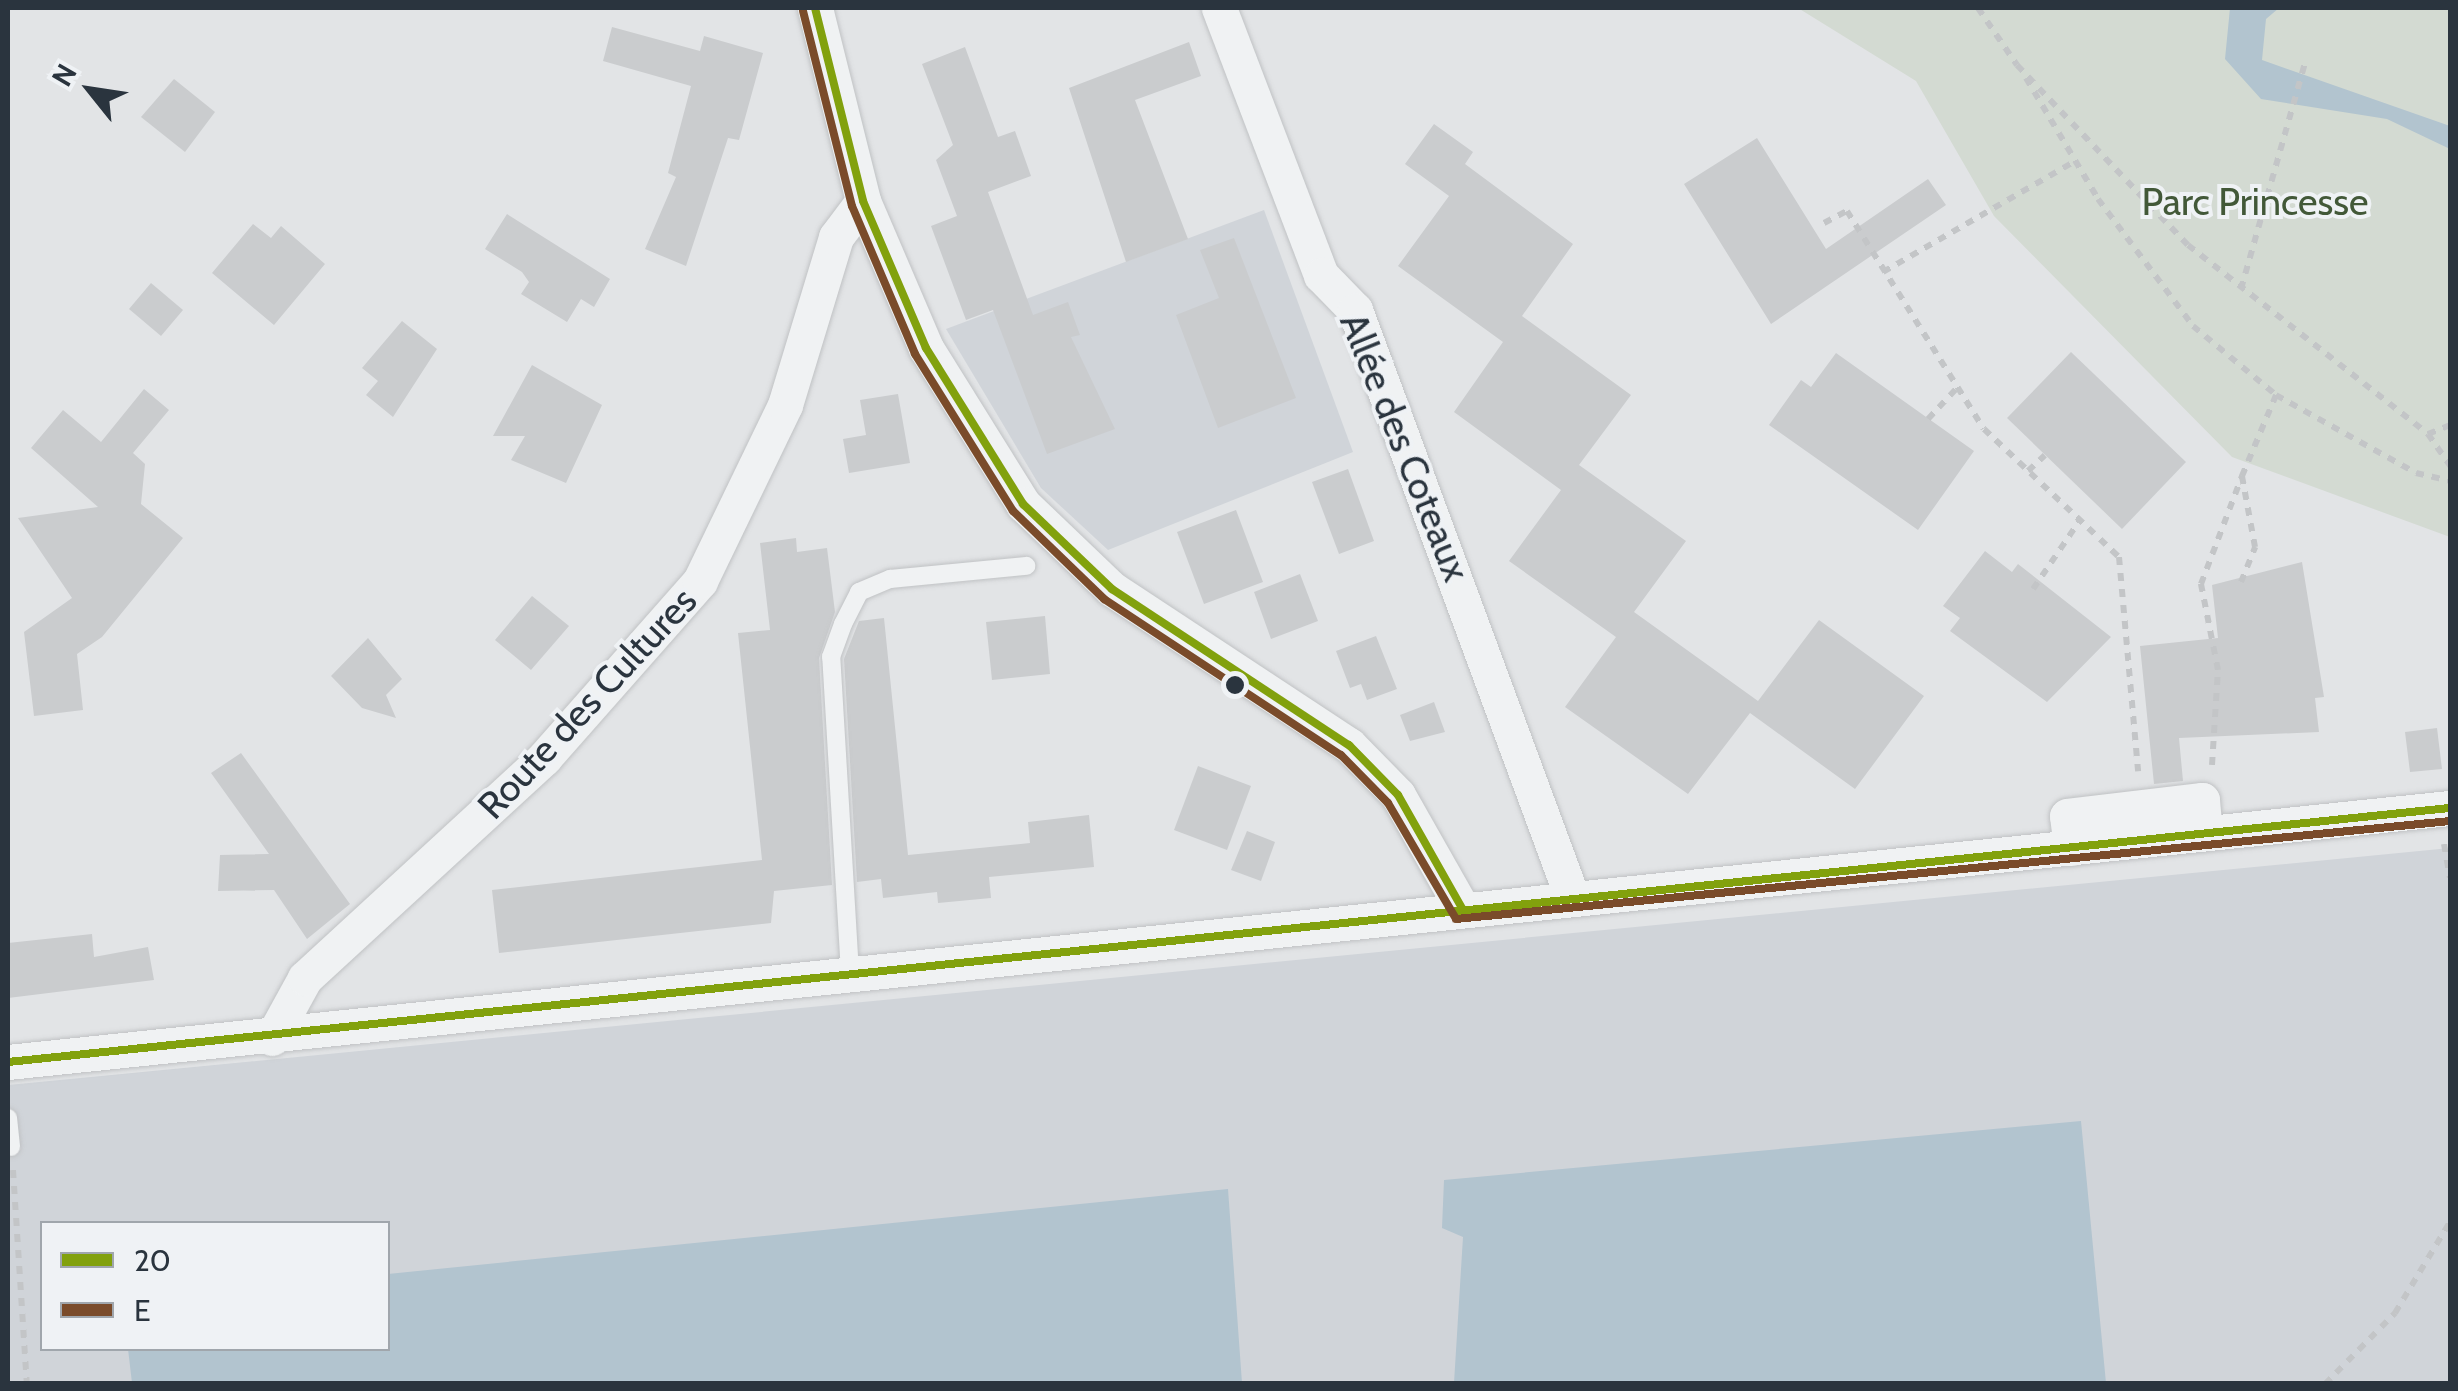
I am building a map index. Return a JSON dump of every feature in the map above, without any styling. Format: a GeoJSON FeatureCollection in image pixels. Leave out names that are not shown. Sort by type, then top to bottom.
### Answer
{"type":"FeatureCollection","features":[{"type":"Feature","properties":{"kind":"street"},"geometry":{"type":"LineString","coordinates":[[815,8],[864,201],[926,348],[1024,504],[1112,589],[1349,745],[1398,795],[1462,908]]}},
{"type":"Feature","properties":{"kind":"street","name":"Allée des Coteaux"},"geometry":{"type":"LineString","coordinates":[[1219,8],[1321,275],[1356,310],[1572,896]]}},
{"type":"Feature","properties":{"kind":"street","name":"Route des Cultures"},"geometry":{"type":"LineString","coordinates":[[272,1038],[305,978],[544,758],[700,581],[784,405],[836,236],[864,201]]}},
{"type":"Feature","properties":{"kind":"street"},"geometry":{"type":"LineString","coordinates":[[2071,848],[2067,816],[2141,807],[2203,816],[2450,808]]}},
{"type":"Feature","properties":{"kind":"street"},"geometry":{"type":"LineString","coordinates":[[8,1062],[272,1038],[1572,896],[2071,848],[2203,816]]}},
{"type":"Feature","properties":{"kind":"lane"},"geometry":{"type":"LineString","coordinates":[[850,974],[831,657],[842,624],[859,592],[890,579],[1026,566]]}},
{"type":"Feature","properties":{"kind":"lane"},"geometry":{"type":"LineString","coordinates":[[8,1118],[11,1147]]}},
{"type":"Feature","properties":{"kind":"path"},"geometry":{"type":"LineString","coordinates":[[1978,8],[2018,64],[2075,161],[2194,326],[2276,396],[2416,473],[2450,481]]}},
{"type":"Feature","properties":{"kind":"path"},"geometry":{"type":"LineString","coordinates":[[2241,289],[2290,127],[2305,63]]}},
{"type":"Feature","properties":{"kind":"path"},"geometry":{"type":"LineString","coordinates":[[2018,64],[2241,289],[2428,434],[2450,466]]}},
{"type":"Feature","properties":{"kind":"path"},"geometry":{"type":"LineString","coordinates":[[1883,272],[2075,161]]}},
{"type":"Feature","properties":{"kind":"path"},"geometry":{"type":"LineString","coordinates":[[1824,222],[1846,212],[1956,389],[2028,471],[2119,557],[2141,807]]}},
{"type":"Feature","properties":{"kind":"path"},"geometry":{"type":"LineString","coordinates":[[1928,419],[1956,389]]}},
{"type":"Feature","properties":{"kind":"path"},"geometry":{"type":"LineString","coordinates":[[2203,816],[2218,670],[2201,584],[2276,396]]}},
{"type":"Feature","properties":{"kind":"path"},"geometry":{"type":"LineString","coordinates":[[2428,434],[2450,425]]}},
{"type":"Feature","properties":{"kind":"path"},"geometry":{"type":"LineString","coordinates":[[2028,471],[2045,455]]}},
{"type":"Feature","properties":{"kind":"path"},"geometry":{"type":"LineString","coordinates":[[2240,582],[2255,548],[2242,476]]}},
{"type":"Feature","properties":{"kind":"path"},"geometry":{"type":"LineString","coordinates":[[2033,589],[2080,520]]}},
{"type":"Feature","properties":{"kind":"path"},"geometry":{"type":"LineString","coordinates":[[11,1147],[27,1384]]}},
{"type":"Feature","properties":{"kind":"path"},"geometry":{"type":"LineString","coordinates":[[2325,1384],[2395,1312],[2450,1222]]}},
{"type":"Feature","properties":{"kind":"shaded area"},"geometry":{"type":"Polygon","coordinates":[[[1264,210],[1353,452],[1108,550],[1041,488],[946,329],[1264,210]]]}},
{"type":"Feature","properties":{"kind":"shaded area"},"geometry":{"type":"Polygon","coordinates":[[[2450,848],[2450,1383],[8,1383],[8,1085],[2450,848]]]}},
{"type":"Feature","properties":{"kind":"green space","name":"Parc Princesse"},"geometry":{"type":"Polygon","coordinates":[[[1798,8],[2450,8],[2450,537],[2232,457],[1994,216],[1916,81],[1798,8]]]}},
{"type":"Feature","properties":{"kind":"water"},"geometry":{"type":"Polygon","coordinates":[[[2230,8],[2279,8],[2266,19],[2262,60],[2450,126],[2450,149],[2387,119],[2261,99],[2225,59],[2230,8]]]}},
{"type":"Feature","properties":{"kind":"water"},"geometry":{"type":"Polygon","coordinates":[[[2081,1121],[2106,1383],[1454,1383],[1463,1237],[1442,1228],[1444,1180],[2081,1121]]]}},
{"type":"Feature","properties":{"kind":"water"},"geometry":{"type":"Polygon","coordinates":[[[1228,1189],[1242,1383],[132,1383],[128,1351],[390,1351],[390,1274],[1228,1189]]]}},
{"type":"Feature","properties":{"kind":"building"},"geometry":{"type":"Polygon","coordinates":[[[612,27],[700,51],[704,36],[763,53],[739,140],[728,138],[686,266],[645,249],[676,177],[668,173],[691,86],[603,61],[612,27]]]}},
{"type":"Feature","properties":{"kind":"building"},"geometry":{"type":"Polygon","coordinates":[[[1189,42],[1201,76],[1135,100],[1188,239],[1126,262],[1069,88],[1189,42]]]}},
{"type":"Feature","properties":{"kind":"building"},"geometry":{"type":"Polygon","coordinates":[[[965,47],[998,137],[1015,131],[1031,176],[988,192],[1033,315],[1068,302],[1080,335],[1071,337],[1115,429],[1047,454],[993,310],[966,320],[931,226],[957,216],[936,160],[953,145],[922,64],[965,47]]]}},
{"type":"Feature","properties":{"kind":"building"},"geometry":{"type":"Polygon","coordinates":[[[174,79],[215,112],[185,152],[141,117],[174,79]]]}},
{"type":"Feature","properties":{"kind":"building"},"geometry":{"type":"Polygon","coordinates":[[[1434,124],[1473,152],[1465,164],[1573,244],[1522,316],[1631,395],[1579,465],[1686,541],[1634,612],[1758,701],[1819,620],[1924,696],[1855,789],[1750,713],[1688,794],[1565,707],[1616,637],[1509,561],[1561,490],[1454,412],[1503,342],[1398,266],[1449,196],[1405,164],[1434,124]]]}},
{"type":"Feature","properties":{"kind":"building"},"geometry":{"type":"Polygon","coordinates":[[[1757,138],[1826,249],[1928,179],[1946,205],[1771,324],[1684,184],[1757,138]]]}},
{"type":"Feature","properties":{"kind":"building"},"geometry":{"type":"Polygon","coordinates":[[[507,214],[610,279],[594,307],[581,299],[567,322],[521,294],[529,282],[522,272],[485,249],[507,214]]]}},
{"type":"Feature","properties":{"kind":"building"},"geometry":{"type":"Polygon","coordinates":[[[253,224],[271,238],[281,226],[325,264],[274,325],[212,273],[253,224]]]}},
{"type":"Feature","properties":{"kind":"building"},"geometry":{"type":"Polygon","coordinates":[[[1234,238],[1296,398],[1218,428],[1176,315],[1219,298],[1200,250],[1234,238]]]}},
{"type":"Feature","properties":{"kind":"building"},"geometry":{"type":"Polygon","coordinates":[[[151,283],[183,310],[161,336],[129,309],[151,283]]]}},
{"type":"Feature","properties":{"kind":"building"},"geometry":{"type":"Polygon","coordinates":[[[402,321],[437,349],[393,417],[366,395],[378,381],[362,368],[402,321]]]}},
{"type":"Feature","properties":{"kind":"building"},"geometry":{"type":"Polygon","coordinates":[[[2071,352],[2186,462],[2122,529],[2007,418],[2071,352]]]}},
{"type":"Feature","properties":{"kind":"building"},"geometry":{"type":"Polygon","coordinates":[[[1836,353],[1974,451],[1918,530],[1769,425],[1801,380],[1811,387],[1836,353]]]}},
{"type":"Feature","properties":{"kind":"building"},"geometry":{"type":"Polygon","coordinates":[[[532,365],[602,405],[566,483],[511,460],[525,436],[493,436],[532,365]]]}},
{"type":"Feature","properties":{"kind":"building"},"geometry":{"type":"Polygon","coordinates":[[[144,389],[169,410],[133,453],[145,464],[141,504],[183,538],[102,637],[77,654],[83,710],[34,716],[24,632],[72,598],[18,518],[98,507],[31,448],[63,410],[101,442],[144,389]]]}},
{"type":"Feature","properties":{"kind":"building"},"geometry":{"type":"Polygon","coordinates":[[[898,394],[910,463],[849,473],[843,439],[866,435],[860,400],[898,394]]]}},
{"type":"Feature","properties":{"kind":"building"},"geometry":{"type":"Polygon","coordinates":[[[1348,469],[1374,541],[1339,554],[1312,482],[1348,469]]]}},
{"type":"Feature","properties":{"kind":"building"},"geometry":{"type":"Polygon","coordinates":[[[1236,510],[1263,582],[1204,604],[1177,532],[1236,510]]]}},
{"type":"Feature","properties":{"kind":"building"},"geometry":{"type":"Polygon","coordinates":[[[796,538],[797,552],[827,548],[835,612],[819,658],[832,885],[774,891],[771,923],[499,953],[492,890],[762,860],[738,633],[770,630],[760,543],[796,538]]]}},
{"type":"Feature","properties":{"kind":"building"},"geometry":{"type":"Polygon","coordinates":[[[1985,551],[2012,572],[2018,564],[2111,637],[2047,702],[1950,631],[1960,618],[1943,606],[1985,551]]]}},
{"type":"Feature","properties":{"kind":"building"},"geometry":{"type":"Polygon","coordinates":[[[2302,562],[2324,697],[2315,698],[2319,732],[2179,738],[2183,781],[2154,784],[2140,646],[2218,638],[2212,585],[2302,562]]]}},
{"type":"Feature","properties":{"kind":"building"},"geometry":{"type":"Polygon","coordinates":[[[1300,574],[1318,621],[1271,639],[1254,592],[1300,574]]]}},
{"type":"Feature","properties":{"kind":"building"},"geometry":{"type":"Polygon","coordinates":[[[532,596],[569,626],[531,670],[495,640],[532,596]]]}},
{"type":"Feature","properties":{"kind":"building"},"geometry":{"type":"Polygon","coordinates":[[[1045,616],[1050,674],[992,680],[986,622],[1045,616]]]}},
{"type":"Feature","properties":{"kind":"building"},"geometry":{"type":"Polygon","coordinates":[[[884,618],[908,855],[1030,843],[1028,822],[1089,815],[1094,867],[989,877],[991,898],[938,903],[937,892],[883,898],[881,879],[857,882],[844,659],[859,621],[884,618]]]}},
{"type":"Feature","properties":{"kind":"building"},"geometry":{"type":"Polygon","coordinates":[[[1376,636],[1397,689],[1367,700],[1361,684],[1350,688],[1336,651],[1376,636]]]}},
{"type":"Feature","properties":{"kind":"building"},"geometry":{"type":"Polygon","coordinates":[[[368,638],[402,679],[386,695],[396,718],[362,708],[331,676],[368,638]]]}},
{"type":"Feature","properties":{"kind":"building"},"geometry":{"type":"Polygon","coordinates":[[[1434,702],[1445,732],[1410,741],[1400,715],[1434,702]]]}},
{"type":"Feature","properties":{"kind":"building"},"geometry":{"type":"Polygon","coordinates":[[[2437,728],[2442,769],[2410,772],[2405,732],[2437,728]]]}},
{"type":"Feature","properties":{"kind":"building"},"geometry":{"type":"Polygon","coordinates":[[[241,753],[350,904],[307,939],[274,890],[218,891],[220,855],[269,854],[211,773],[241,753]]]}},
{"type":"Feature","properties":{"kind":"building"},"geometry":{"type":"Polygon","coordinates":[[[1198,766],[1251,786],[1227,850],[1174,830],[1198,766]]]}},
{"type":"Feature","properties":{"kind":"building"},"geometry":{"type":"Polygon","coordinates":[[[1247,831],[1275,842],[1261,881],[1231,870],[1247,831]]]}},
{"type":"Feature","properties":{"kind":"building"},"geometry":{"type":"Polygon","coordinates":[[[92,934],[94,957],[148,947],[154,980],[8,998],[8,943],[92,934]]]}},
{"type":"Feature","properties":{"kind":"transit line","name":"20"},"geometry":{"type":"LineString","coordinates":[[815,8],[863,201],[926,348],[1023,504],[1112,589],[1349,745],[1398,795],[1462,908]]}},
{"type":"Feature","properties":{"kind":"transit line","name":"E"},"geometry":{"type":"LineString","coordinates":[[803,11],[852,206],[915,354],[1013,511],[1104,599],[1341,755],[1388,803],[1456,919],[2450,821]]}},
{"type":"Feature","properties":{"kind":"transit line","name":"20"},"geometry":{"type":"LineString","coordinates":[[8,1062],[2450,808]]}}]}
